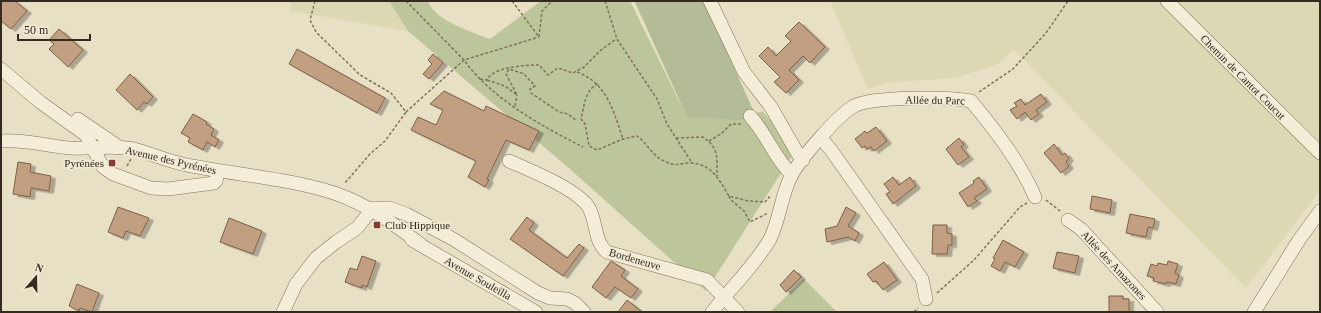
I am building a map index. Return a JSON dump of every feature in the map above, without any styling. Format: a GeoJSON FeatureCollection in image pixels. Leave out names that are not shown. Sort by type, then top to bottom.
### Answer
{"type":"FeatureCollection","features":[{"type":"Feature","properties":{"kind":"street"},"geometry":{"type":"LineString","coordinates":[[710,1],[744,72],[771,107],[803,160]]}},
{"type":"Feature","properties":{"kind":"street","name":"Chemin de Cantot Coucut"},"geometry":{"type":"LineString","coordinates":[[1167,1],[1320,153]]}},
{"type":"Feature","properties":{"kind":"street"},"geometry":{"type":"LineString","coordinates":[[1,70],[40,102],[86,135],[98,150]]}},
{"type":"Feature","properties":{"kind":"street"},"geometry":{"type":"LineString","coordinates":[[21,85],[100,133],[119,148]]}},
{"type":"Feature","properties":{"kind":"street","name":"Allée du Parc"},"geometry":{"type":"LineString","coordinates":[[712,312],[764,248],[771,237],[785,191],[792,174],[821,138],[845,113],[854,106],[865,103],[934,98],[971,101],[985,118],[1026,178],[1035,197]]}},
{"type":"Feature","properties":{"kind":"street"},"geometry":{"type":"LineString","coordinates":[[746,120],[761,127],[783,166],[792,174]]}},
{"type":"Feature","properties":{"kind":"street"},"geometry":{"type":"LineString","coordinates":[[69,148],[75,137],[74,127]]}},
{"type":"Feature","properties":{"kind":"street"},"geometry":{"type":"LineString","coordinates":[[100,133],[98,150],[102,167],[122,178],[151,188],[168,189],[214,183],[217,175]]}},
{"type":"Feature","properties":{"kind":"street"},"geometry":{"type":"LineString","coordinates":[[821,138],[922,279],[926,299]]}},
{"type":"Feature","properties":{"kind":"street","name":"Avenue des Pyrénées"},"geometry":{"type":"LineString","coordinates":[[1,141],[98,150],[122,156],[132,154]]}},
{"type":"Feature","properties":{"kind":"street","name":"Avenue des Pyrénées"},"geometry":{"type":"LineString","coordinates":[[24,142],[70,155],[119,148],[132,154],[168,161],[217,175],[245,176],[298,184],[337,194],[369,213]]}},
{"type":"Feature","properties":{"kind":"street","name":"Bordeneuve"},"geometry":{"type":"LineString","coordinates":[[509,161],[550,180],[583,200],[594,217],[602,248],[607,252],[698,276],[707,280],[724,297]]}},
{"type":"Feature","properties":{"kind":"street","name":"Avenue des Pyrénées"},"geometry":{"type":"LineString","coordinates":[[319,189],[369,213]]}},
{"type":"Feature","properties":{"kind":"street"},"geometry":{"type":"LineString","coordinates":[[283,312],[296,284],[316,258],[336,242],[358,228],[373,208],[389,208],[406,214],[453,239],[538,293],[550,298],[567,300],[575,303],[584,312]]}},
{"type":"Feature","properties":{"kind":"street"},"geometry":{"type":"LineString","coordinates":[[1254,312],[1291,252],[1320,211]]}},
{"type":"Feature","properties":{"kind":"street","name":"Avenue Souleilla"},"geometry":{"type":"LineString","coordinates":[[369,213],[536,312]]}},
{"type":"Feature","properties":{"kind":"street","name":"Allée des Amazones"},"geometry":{"type":"LineString","coordinates":[[1068,220],[1081,229],[1157,312]]}},
{"type":"Feature","properties":{"kind":"street"},"geometry":{"type":"LineString","coordinates":[[443,257],[453,239]]}},
{"type":"Feature","properties":{"kind":"street"},"geometry":{"type":"LineString","coordinates":[[724,297],[738,312]]}},
{"type":"Feature","properties":{"kind":"path"},"geometry":{"type":"LineString","coordinates":[[315,1],[310,20],[316,32],[360,75],[391,93],[406,112]]}},
{"type":"Feature","properties":{"kind":"path"},"geometry":{"type":"LineString","coordinates":[[406,1],[464,60],[474,74],[480,79],[515,106],[552,131],[583,147]]}},
{"type":"Feature","properties":{"kind":"path"},"geometry":{"type":"LineString","coordinates":[[512,1],[539,37]]}},
{"type":"Feature","properties":{"kind":"path"},"geometry":{"type":"LineString","coordinates":[[539,37],[542,11],[552,1]]}},
{"type":"Feature","properties":{"kind":"path"},"geometry":{"type":"LineString","coordinates":[[605,1],[617,39],[657,99],[675,138],[692,163]]}},
{"type":"Feature","properties":{"kind":"path"},"geometry":{"type":"LineString","coordinates":[[971,101],[983,88],[1013,69],[1046,33],[1068,1]]}},
{"type":"Feature","properties":{"kind":"path"},"geometry":{"type":"LineString","coordinates":[[337,194],[339,189],[370,154],[385,141],[406,112],[464,60],[539,37]]}},
{"type":"Feature","properties":{"kind":"path"},"geometry":{"type":"LineString","coordinates":[[576,72],[617,39]]}},
{"type":"Feature","properties":{"kind":"path"},"geometry":{"type":"LineString","coordinates":[[488,80],[489,76],[495,72],[509,68],[539,65],[548,75],[558,68],[589,76],[598,84],[611,105],[623,139]]}},
{"type":"Feature","properties":{"kind":"path"},"geometry":{"type":"LineString","coordinates":[[509,68],[506,74],[517,95],[515,106]]}},
{"type":"Feature","properties":{"kind":"path"},"geometry":{"type":"LineString","coordinates":[[509,68],[524,74],[532,82],[535,86],[530,89],[531,93],[559,112],[568,114],[577,121]]}},
{"type":"Feature","properties":{"kind":"path"},"geometry":{"type":"LineString","coordinates":[[480,79],[505,86],[517,95]]}},
{"type":"Feature","properties":{"kind":"path"},"geometry":{"type":"LineString","coordinates":[[598,84],[588,92],[581,119],[585,124],[589,146],[597,150],[623,139],[637,136],[645,141],[660,159],[676,166],[692,163],[713,171],[730,199],[744,211],[750,222],[761,218],[773,209]]}},
{"type":"Feature","properties":{"kind":"path"},"geometry":{"type":"LineString","coordinates":[[709,141],[721,134],[731,124],[746,120]]}},
{"type":"Feature","properties":{"kind":"path"},"geometry":{"type":"LineString","coordinates":[[675,138],[703,137],[714,144],[717,157],[717,176]]}},
{"type":"Feature","properties":{"kind":"path"},"geometry":{"type":"LineString","coordinates":[[122,178],[132,154]]}},
{"type":"Feature","properties":{"kind":"path"},"geometry":{"type":"LineString","coordinates":[[729,196],[758,202],[764,202],[769,197],[775,200]]}},
{"type":"Feature","properties":{"kind":"path"},"geometry":{"type":"LineString","coordinates":[[926,299],[940,291],[974,260],[1020,207],[1035,197],[1049,201],[1068,220]]}},
{"type":"Feature","properties":{"kind":"shaded area"},"geometry":{"type":"Polygon","coordinates":[[[291,1],[389,1],[408,31],[290,11],[291,1]]]}},
{"type":"Feature","properties":{"kind":"shaded area"},"geometry":{"type":"Polygon","coordinates":[[[830,1],[1320,1],[1320,191],[1246,288],[1013,49],[998,64],[955,78],[885,83],[868,89],[830,1]]]}},
{"type":"Feature","properties":{"kind":"green space"},"geometry":{"type":"Polygon","coordinates":[[[389,1],[428,1],[432,8],[446,20],[490,39],[541,1],[630,1],[687,117],[755,114],[762,111],[797,148],[706,291],[570,169],[408,31],[389,1]]]}},
{"type":"Feature","properties":{"kind":"green space"},"geometry":{"type":"Polygon","coordinates":[[[704,1],[755,114],[740,120],[687,117],[635,2],[704,1]]]}},
{"type":"Feature","properties":{"kind":"green space"},"geometry":{"type":"Polygon","coordinates":[[[804,279],[837,312],[770,312],[804,279]]]}},
{"type":"Feature","properties":{"kind":"building"},"geometry":{"type":"Polygon","coordinates":[[[1,1],[15,1],[27,11],[11,29],[1,21],[1,1]]]}},
{"type":"Feature","properties":{"kind":"building"},"geometry":{"type":"Polygon","coordinates":[[[799,22],[825,47],[810,63],[803,56],[789,70],[799,80],[786,93],[774,82],[780,77],[759,56],[768,47],[776,56],[791,41],[785,36],[799,22]]]}},
{"type":"Feature","properties":{"kind":"building"},"geometry":{"type":"Polygon","coordinates":[[[59,29],[83,50],[68,67],[49,49],[54,44],[49,40],[59,29]]]}},
{"type":"Feature","properties":{"kind":"building"},"geometry":{"type":"Polygon","coordinates":[[[297,49],[385,98],[377,113],[289,64],[297,49]]]}},
{"type":"Feature","properties":{"kind":"building"},"geometry":{"type":"Polygon","coordinates":[[[433,54],[443,63],[429,79],[423,74],[432,64],[428,60],[433,54]]]}},
{"type":"Feature","properties":{"kind":"building"},"geometry":{"type":"Polygon","coordinates":[[[130,74],[153,97],[147,104],[144,102],[137,110],[116,90],[130,74]]]}},
{"type":"Feature","properties":{"kind":"building"},"geometry":{"type":"Polygon","coordinates":[[[444,91],[484,111],[486,106],[539,131],[529,150],[506,140],[487,179],[489,180],[485,187],[468,177],[476,161],[411,130],[418,117],[436,125],[443,110],[430,104],[444,91]]]}},
{"type":"Feature","properties":{"kind":"building"},"geometry":{"type":"Polygon","coordinates":[[[1041,94],[1047,102],[1036,110],[1039,114],[1031,120],[1025,112],[1017,119],[1010,110],[1017,106],[1014,103],[1021,99],[1025,105],[1041,94]]]}},
{"type":"Feature","properties":{"kind":"building"},"geometry":{"type":"Polygon","coordinates":[[[193,114],[207,122],[206,124],[214,129],[211,135],[219,140],[215,147],[207,142],[203,150],[188,142],[190,138],[181,133],[193,114]]]}},
{"type":"Feature","properties":{"kind":"building"},"geometry":{"type":"Polygon","coordinates":[[[876,127],[887,141],[874,151],[871,147],[867,149],[865,146],[862,148],[855,139],[865,131],[867,133],[876,127]]]}},
{"type":"Feature","properties":{"kind":"building"},"geometry":{"type":"Polygon","coordinates":[[[959,138],[964,145],[961,147],[969,157],[958,165],[946,149],[959,138]]]}},
{"type":"Feature","properties":{"kind":"building"},"geometry":{"type":"Polygon","coordinates":[[[1054,144],[1062,155],[1065,153],[1069,158],[1066,162],[1069,166],[1061,173],[1044,153],[1054,144]]]}},
{"type":"Feature","properties":{"kind":"building"},"geometry":{"type":"Polygon","coordinates":[[[18,162],[31,164],[30,172],[51,176],[49,191],[31,188],[30,197],[13,194],[18,162]]]}},
{"type":"Feature","properties":{"kind":"building"},"geometry":{"type":"Polygon","coordinates":[[[893,177],[899,185],[910,177],[916,186],[893,204],[886,194],[890,192],[884,184],[893,177]]]}},
{"type":"Feature","properties":{"kind":"building"},"geometry":{"type":"Polygon","coordinates":[[[979,177],[987,189],[974,198],[977,201],[968,207],[959,193],[974,183],[973,181],[979,177]]]}},
{"type":"Feature","properties":{"kind":"building"},"geometry":{"type":"Polygon","coordinates":[[[1092,196],[1112,200],[1110,213],[1090,209],[1092,196]]]}},
{"type":"Feature","properties":{"kind":"building"},"geometry":{"type":"Polygon","coordinates":[[[118,207],[149,218],[140,236],[126,231],[123,238],[108,232],[118,207]]]}},
{"type":"Feature","properties":{"kind":"building"},"geometry":{"type":"Polygon","coordinates":[[[846,207],[856,213],[848,226],[859,233],[855,241],[848,237],[827,242],[825,229],[837,226],[846,207]]]}},
{"type":"Feature","properties":{"kind":"building"},"geometry":{"type":"Polygon","coordinates":[[[1130,214],[1155,219],[1153,228],[1148,227],[1146,237],[1126,233],[1130,214]]]}},
{"type":"Feature","properties":{"kind":"building"},"geometry":{"type":"Polygon","coordinates":[[[527,217],[534,223],[529,230],[567,258],[579,244],[584,248],[563,276],[510,239],[527,217]]]}},
{"type":"Feature","properties":{"kind":"building"},"geometry":{"type":"Polygon","coordinates":[[[229,218],[262,231],[253,254],[220,242],[229,218]]]}},
{"type":"Feature","properties":{"kind":"building"},"geometry":{"type":"Polygon","coordinates":[[[933,225],[947,225],[947,233],[952,234],[952,245],[948,245],[947,254],[932,254],[933,225]]]}},
{"type":"Feature","properties":{"kind":"building"},"geometry":{"type":"Polygon","coordinates":[[[1003,240],[1024,252],[1015,267],[1005,262],[1000,271],[991,266],[995,259],[993,258],[1003,240]]]}},
{"type":"Feature","properties":{"kind":"building"},"geometry":{"type":"Polygon","coordinates":[[[1057,252],[1079,256],[1075,273],[1053,268],[1057,252]]]}},
{"type":"Feature","properties":{"kind":"building"},"geometry":{"type":"Polygon","coordinates":[[[362,256],[376,261],[367,287],[362,285],[362,288],[345,282],[350,268],[357,270],[362,256]]]}},
{"type":"Feature","properties":{"kind":"building"},"geometry":{"type":"Polygon","coordinates":[[[611,261],[625,270],[621,276],[638,289],[631,298],[615,287],[606,298],[592,287],[611,261]]]}},
{"type":"Feature","properties":{"kind":"building"},"geometry":{"type":"Polygon","coordinates":[[[1168,261],[1178,264],[1175,273],[1179,275],[1176,284],[1167,282],[1166,284],[1153,281],[1154,278],[1147,276],[1151,264],[1157,266],[1158,263],[1167,265],[1168,261]]]}},
{"type":"Feature","properties":{"kind":"building"},"geometry":{"type":"Polygon","coordinates":[[[884,262],[897,280],[883,290],[876,281],[873,282],[867,274],[884,262]]]}},
{"type":"Feature","properties":{"kind":"building"},"geometry":{"type":"Polygon","coordinates":[[[794,270],[801,277],[786,292],[780,285],[794,270]]]}},
{"type":"Feature","properties":{"kind":"building"},"geometry":{"type":"Polygon","coordinates":[[[77,284],[99,293],[92,312],[80,308],[79,311],[69,306],[77,284]]]}},
{"type":"Feature","properties":{"kind":"building"},"geometry":{"type":"Polygon","coordinates":[[[1109,296],[1123,296],[1123,299],[1129,299],[1129,312],[1109,312],[1109,296]]]}},
{"type":"Feature","properties":{"kind":"building"},"geometry":{"type":"Polygon","coordinates":[[[627,300],[642,312],[618,312],[627,300]]]}},
{"type":"Feature","properties":{"kind":"place","name":"Pyrénées"},"geometry":{"type":"Point","coordinates":[112,163]}},
{"type":"Feature","properties":{"kind":"place","name":"Club Hippique"},"geometry":{"type":"Point","coordinates":[377,225]}}]}
